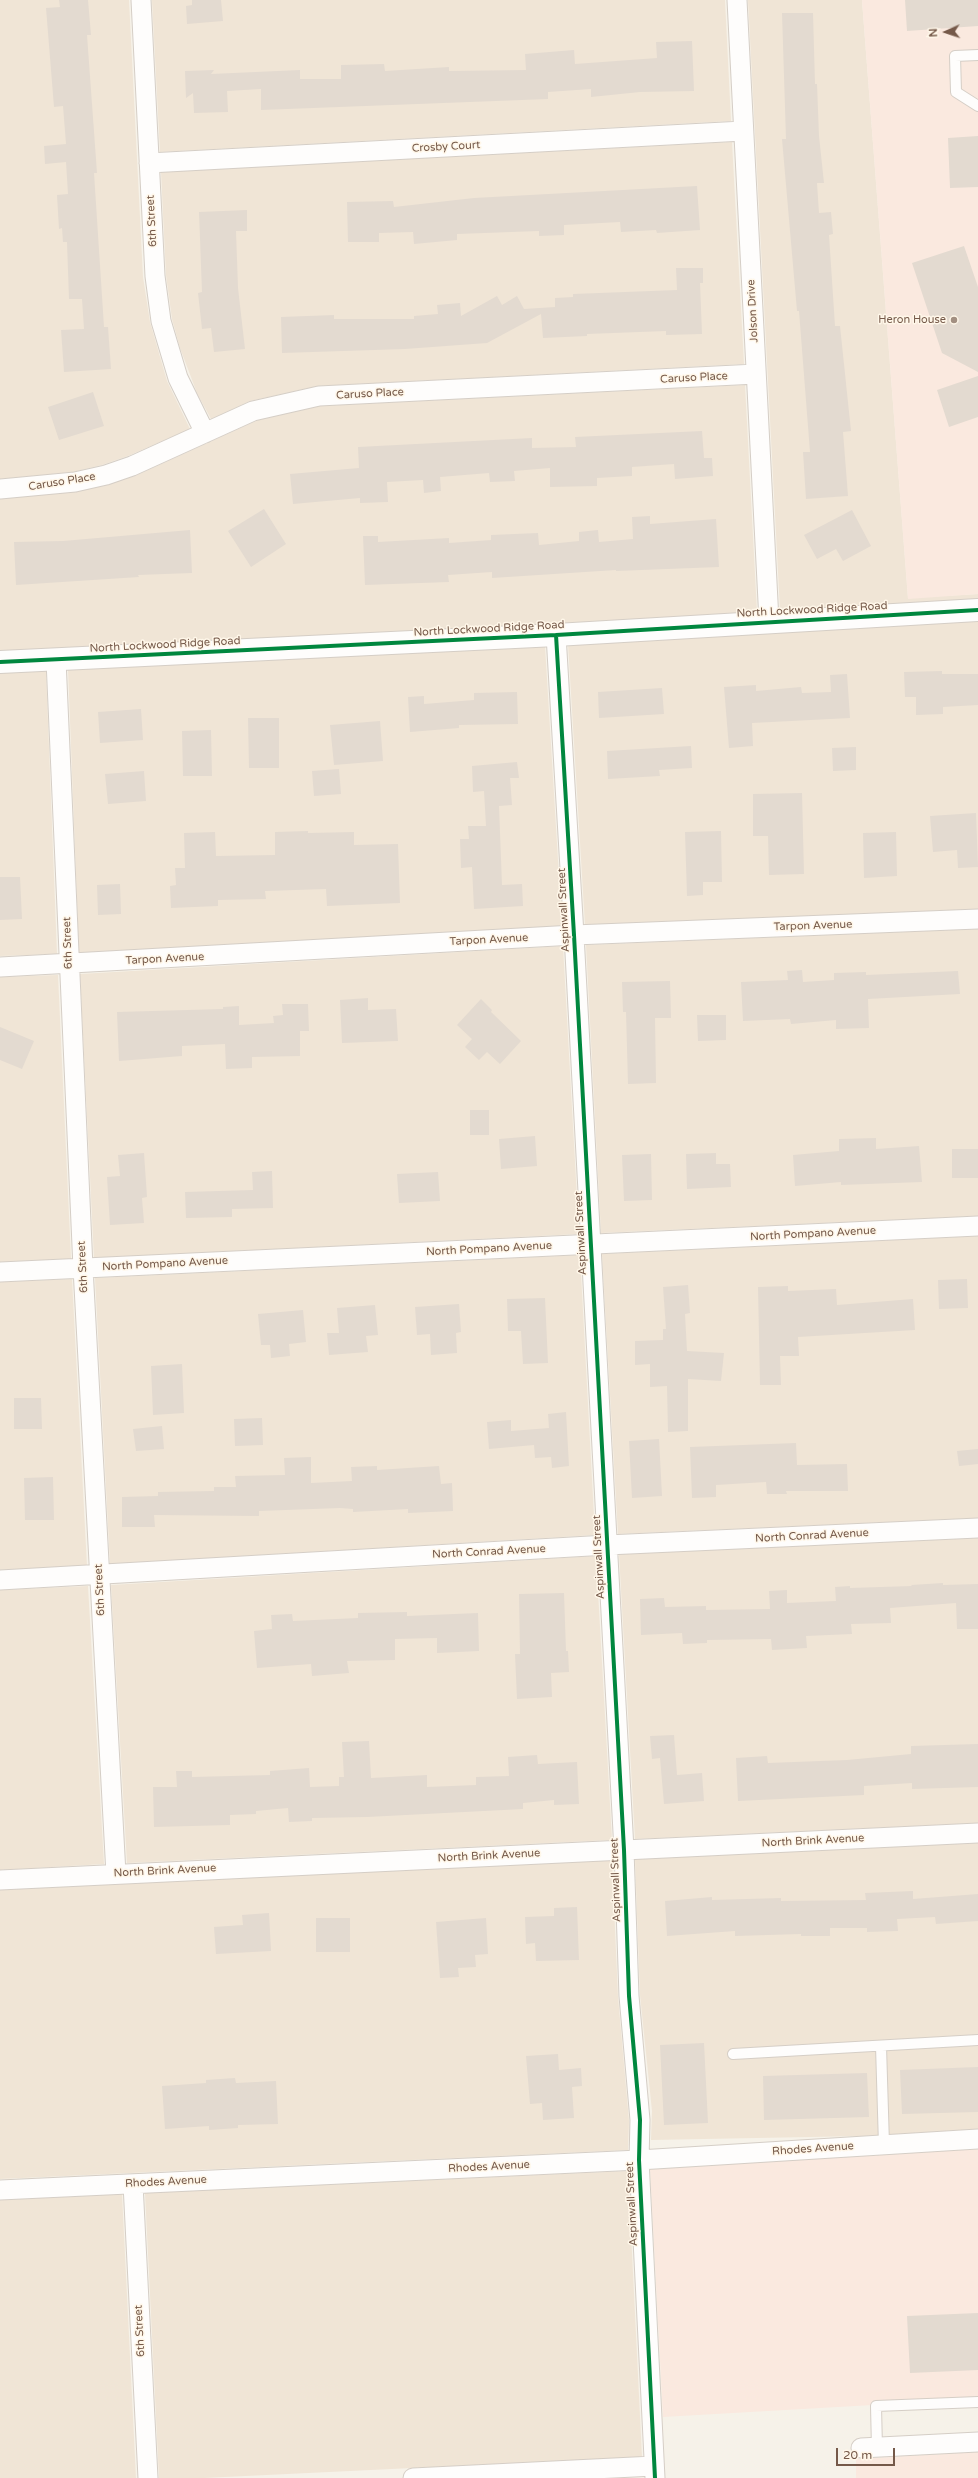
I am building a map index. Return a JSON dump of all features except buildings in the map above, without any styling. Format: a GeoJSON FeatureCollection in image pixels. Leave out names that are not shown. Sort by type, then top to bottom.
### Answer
{"type":"FeatureCollection","features":[{"type":"Feature","properties":{"kind":"street","name":"6th Street"},"geometry":{"type":"LineString","coordinates":[[141,0],[155,276],[161,321],[178,378],[205,433]]}},
{"type":"Feature","properties":{"kind":"street","name":"Jolson Drive"},"geometry":{"type":"LineString","coordinates":[[737,0],[769,621]]}},
{"type":"Feature","properties":{"kind":"street","name":"Crosby Court"},"geometry":{"type":"LineString","coordinates":[[149,163],[743,131]]}},
{"type":"Feature","properties":{"kind":"street","name":"Caruso Place"},"geometry":{"type":"LineString","coordinates":[[0,489],[75,482],[106,474],[132,466],[253,411],[319,396],[756,374]]}},
{"type":"Feature","properties":{"kind":"street","name":"North Lockwood Ridge Road"},"geometry":{"type":"LineString","coordinates":[[0,662],[556,635],[769,621],[978,610]]}},
{"type":"Feature","properties":{"kind":"street","name":"Aspinwall Street"},"geometry":{"type":"LineString","coordinates":[[556,635],[574,935],[624,1850],[629,1996],[640,2120],[638,2160],[654,2472]]}},
{"type":"Feature","properties":{"kind":"street","name":"6th Street"},"geometry":{"type":"LineString","coordinates":[[56,660],[68,964],[83,1268],[116,1874]]}},
{"type":"Feature","properties":{"kind":"street","name":"Tarpon Avenue"},"geometry":{"type":"LineString","coordinates":[[0,967],[574,935],[978,919]]}},
{"type":"Feature","properties":{"kind":"street","name":"North Pompano Avenue"},"geometry":{"type":"LineString","coordinates":[[0,1272],[978,1226]]}},
{"type":"Feature","properties":{"kind":"street","name":"North Conrad Avenue"},"geometry":{"type":"LineString","coordinates":[[0,1580],[607,1545],[978,1528]]}},
{"type":"Feature","properties":{"kind":"street","name":"North Brink Avenue"},"geometry":{"type":"LineString","coordinates":[[0,1880],[978,1833]]}},
{"type":"Feature","properties":{"kind":"street","name":"Rhodes Avenue"},"geometry":{"type":"LineString","coordinates":[[0,2190],[638,2160],[978,2139]]}},
{"type":"Feature","properties":{"kind":"street","name":"6th Street"},"geometry":{"type":"LineString","coordinates":[[133,2184],[148,2478]]}},
{"type":"Feature","properties":{"kind":"street"},"geometry":{"type":"LineString","coordinates":[[869,2448],[978,2442]]}},
{"type":"Feature","properties":{"kind":"street"},"geometry":{"type":"LineString","coordinates":[[413,2478],[654,2472]]}},
{"type":"Feature","properties":{"kind":"lane"},"geometry":{"type":"LineString","coordinates":[[978,55],[955,56],[956,92],[978,106]]}},
{"type":"Feature","properties":{"kind":"lane"},"geometry":{"type":"LineString","coordinates":[[733,2054],[978,2040]]}},
{"type":"Feature","properties":{"kind":"lane"},"geometry":{"type":"LineString","coordinates":[[881,2046],[884,2145]]}},
{"type":"Feature","properties":{"kind":"lane"},"geometry":{"type":"LineString","coordinates":[[869,2448],[876,2406],[978,2402]]}},
{"type":"Feature","properties":{"kind":"shaded area"},"geometry":{"type":"Polygon","coordinates":[[[0,0],[129,0],[143,277],[150,322],[167,381],[190,429],[128,456],[102,465],[73,472],[0,479],[0,0]]]}},
{"type":"Feature","properties":{"kind":"shaded area"},"geometry":{"type":"Polygon","coordinates":[[[152,0],[725,0],[731,121],[160,152],[152,0]]]}},
{"type":"Feature","properties":{"kind":"shaded area"},"geometry":{"type":"Polygon","coordinates":[[[748,0],[862,0],[908,598],[978,594],[978,600],[780,610],[748,0]]]}},
{"type":"Feature","properties":{"kind":"shaded area"},"geometry":{"type":"Polygon","coordinates":[[[862,0],[978,0],[978,594],[908,599],[862,0]]]}},
{"type":"Feature","properties":{"kind":"shaded area"},"geometry":{"type":"Polygon","coordinates":[[[732,142],[744,364],[318,386],[250,401],[211,419],[197,393],[180,348],[172,319],[166,275],[161,172],[732,142]]]}},
{"type":"Feature","properties":{"kind":"shaded area"},"geometry":{"type":"Polygon","coordinates":[[[745,385],[757,612],[555,625],[0,652],[0,499],[78,491],[109,484],[137,475],[258,420],[320,406],[745,385]]]}},
{"type":"Feature","properties":{"kind":"shaded area"},"geometry":{"type":"Polygon","coordinates":[[[978,620],[978,909],[585,925],[568,644],[978,620]]]}},
{"type":"Feature","properties":{"kind":"shaded area"},"geometry":{"type":"Polygon","coordinates":[[[545,646],[562,926],[79,953],[68,669],[545,646]]]}},
{"type":"Feature","properties":{"kind":"shaded area"},"geometry":{"type":"Polygon","coordinates":[[[46,670],[57,954],[0,956],[0,672],[46,670]]]}},
{"type":"Feature","properties":{"kind":"shaded area"},"geometry":{"type":"Polygon","coordinates":[[[978,929],[978,1216],[601,1233],[586,945],[978,929]]]}},
{"type":"Feature","properties":{"kind":"shaded area"},"geometry":{"type":"Polygon","coordinates":[[[563,946],[579,1234],[94,1258],[80,974],[563,946]]]}},
{"type":"Feature","properties":{"kind":"shaded area"},"geometry":{"type":"Polygon","coordinates":[[[58,975],[71,1259],[0,1262],[0,977],[58,975]]]}},
{"type":"Feature","properties":{"kind":"shaded area"},"geometry":{"type":"Polygon","coordinates":[[[978,1236],[978,1518],[618,1534],[602,1254],[978,1236]]]}},
{"type":"Feature","properties":{"kind":"shaded area"},"geometry":{"type":"Polygon","coordinates":[[[580,1255],[595,1535],[110,1564],[95,1278],[580,1255]]]}},
{"type":"Feature","properties":{"kind":"shaded area"},"geometry":{"type":"Polygon","coordinates":[[[72,1279],[87,1566],[0,1570],[0,1282],[72,1279]]]}},
{"type":"Feature","properties":{"kind":"shaded area"},"geometry":{"type":"Polygon","coordinates":[[[978,1538],[978,1823],[635,1839],[619,1554],[978,1538]]]}},
{"type":"Feature","properties":{"kind":"shaded area"},"geometry":{"type":"Polygon","coordinates":[[[596,1556],[612,1840],[127,1863],[111,1585],[596,1556]]]}},
{"type":"Feature","properties":{"kind":"shaded area"},"geometry":{"type":"Polygon","coordinates":[[[88,1586],[104,1864],[0,1870],[0,1590],[88,1586]]]}},
{"type":"Feature","properties":{"kind":"shaded area"},"geometry":{"type":"Polygon","coordinates":[[[978,1843],[978,2129],[863,2136],[651,2140],[652,2111],[640,1995],[635,1859],[978,1843]]]}},
{"type":"Feature","properties":{"kind":"shaded area"},"geometry":{"type":"Polygon","coordinates":[[[612,1860],[618,1997],[629,2121],[628,2150],[0,2179],[0,1890],[612,1860]]]}},
{"type":"Feature","properties":{"kind":"shaded area"},"geometry":{"type":"Polygon","coordinates":[[[978,2149],[978,2399],[663,2417],[650,2169],[978,2149]]]}},
{"type":"Feature","properties":{"kind":"shaded area"},"geometry":{"type":"Polygon","coordinates":[[[628,2171],[642,2457],[204,2478],[159,2478],[145,2193],[628,2171]]]}},
{"type":"Feature","properties":{"kind":"shaded area"},"geometry":{"type":"Polygon","coordinates":[[[122,2194],[136,2478],[0,2478],[0,2200],[122,2194]]]}},
{"type":"Feature","properties":{"kind":"shaded area"},"geometry":{"type":"Polygon","coordinates":[[[978,2452],[978,2478],[856,2478],[856,2459],[978,2452]]]}},
{"type":"Feature","properties":{"kind":"cycle path"},"geometry":{"type":"LineString","coordinates":[[0,662],[556,635],[978,610]]}},
{"type":"Feature","properties":{"kind":"cycle path"},"geometry":{"type":"LineString","coordinates":[[556,635],[574,935],[624,1850],[629,1996],[640,2120],[639,2160],[655,2478]]}},
{"type":"Feature","properties":{"kind":"place","name":"Heron House"},"geometry":{"type":"Point","coordinates":[954,320]}}]}
